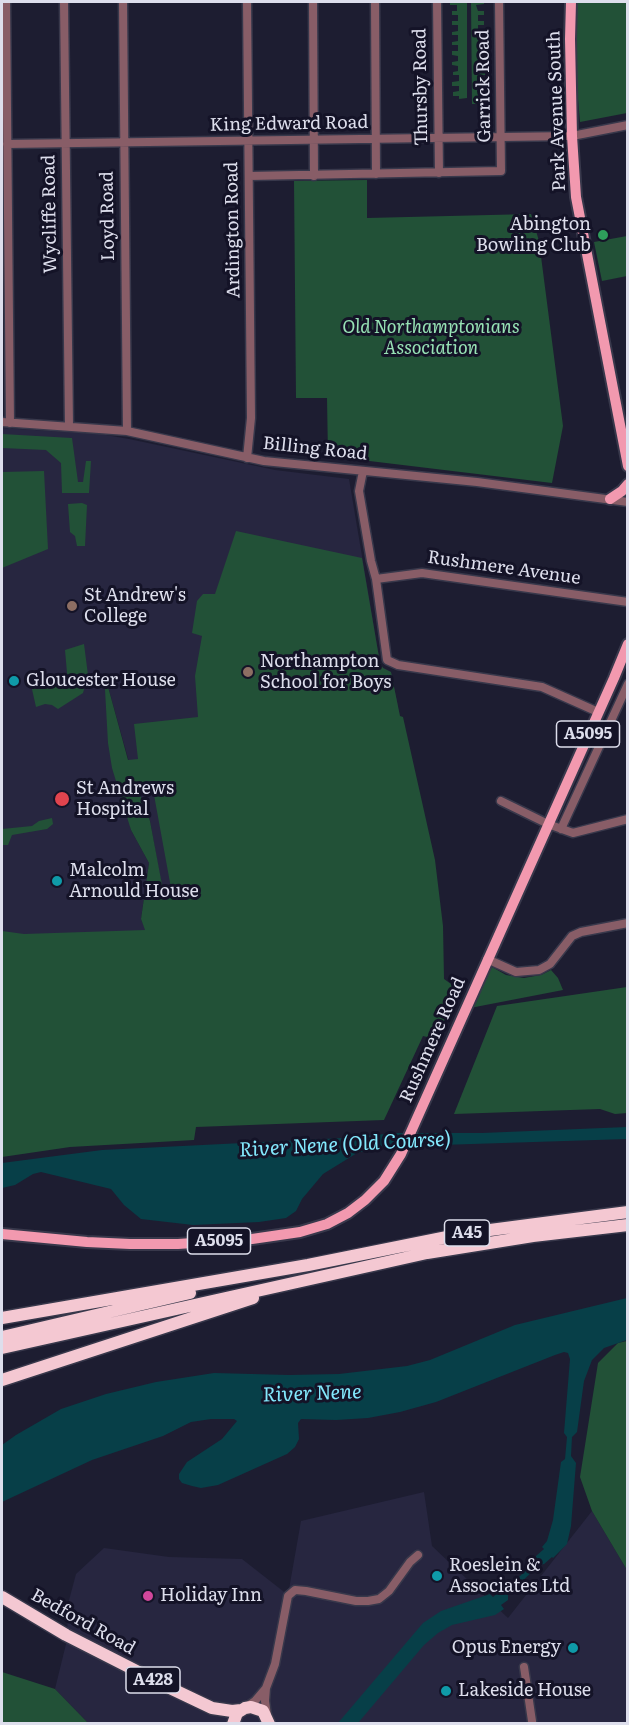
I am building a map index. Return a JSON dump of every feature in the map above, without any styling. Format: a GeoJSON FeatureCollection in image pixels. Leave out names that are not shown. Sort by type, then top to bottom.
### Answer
{"type":"FeatureCollection","features":[{"type":"Feature","properties":{"kind":"highway","name":"A45"},"geometry":{"type":"LineString","coordinates":[[2,1337],[308,1265],[467,1233],[627,1212]]}},
{"type":"Feature","properties":{"kind":"highway","name":"A45"},"geometry":{"type":"LineString","coordinates":[[2,1348],[450,1249],[627,1225]]}},
{"type":"Feature","properties":{"kind":"highway"},"geometry":{"type":"LineString","coordinates":[[2,1318],[308,1265]]}},
{"type":"Feature","properties":{"kind":"highway"},"geometry":{"type":"LineString","coordinates":[[2,1380],[252,1299],[293,1282]]}},
{"type":"Feature","properties":{"kind":"highway","name":"Bedford Road"},"geometry":{"type":"LineString","coordinates":[[2,1597],[117,1662],[212,1708],[232,1711],[257,1708],[269,1720]]}},
{"type":"Feature","properties":{"kind":"highway","name":"Bedford Road"},"geometry":{"type":"LineString","coordinates":[[212,1708],[229,1724]]}},
{"type":"Feature","properties":{"kind":"highway"},"geometry":{"type":"LineString","coordinates":[[233,1724],[234,1718],[243,1709]]}},
{"type":"Feature","properties":{"kind":"main road","name":"Park Avenue South"},"geometry":{"type":"LineString","coordinates":[[571,2],[572,136],[578,212],[627,466]]}},
{"type":"Feature","properties":{"kind":"main road"},"geometry":{"type":"LineString","coordinates":[[610,499],[622,491],[627,484]]}},
{"type":"Feature","properties":{"kind":"main road","name":"Rushmere Road"},"geometry":{"type":"LineString","coordinates":[[2,1234],[87,1242],[178,1244],[252,1239],[300,1232],[338,1219],[365,1200],[384,1181],[403,1149],[627,644]]}},
{"type":"Feature","properties":{"kind":"street"},"geometry":{"type":"LineString","coordinates":[[6,2],[4,94],[7,144],[6,423]]}},
{"type":"Feature","properties":{"kind":"street","name":"Wycliffe Road"},"geometry":{"type":"LineString","coordinates":[[64,2],[69,426]]}},
{"type":"Feature","properties":{"kind":"street","name":"Loyd Road"},"geometry":{"type":"LineString","coordinates":[[123,2],[127,431]]}},
{"type":"Feature","properties":{"kind":"street","name":"Ardington Road"},"geometry":{"type":"LineString","coordinates":[[247,2],[251,418],[247,458]]}},
{"type":"Feature","properties":{"kind":"street"},"geometry":{"type":"LineString","coordinates":[[313,2],[314,176]]}},
{"type":"Feature","properties":{"kind":"street"},"geometry":{"type":"LineString","coordinates":[[375,2],[376,174]]}},
{"type":"Feature","properties":{"kind":"street","name":"Thursby Road"},"geometry":{"type":"LineString","coordinates":[[437,2],[439,173]]}},
{"type":"Feature","properties":{"kind":"street","name":"Garrick Road"},"geometry":{"type":"LineString","coordinates":[[439,173],[501,171],[500,2]]}},
{"type":"Feature","properties":{"kind":"street","name":"King Edward Road"},"geometry":{"type":"LineString","coordinates":[[7,144],[572,136],[627,124]]}},
{"type":"Feature","properties":{"kind":"street"},"geometry":{"type":"LineString","coordinates":[[249,176],[439,173]]}},
{"type":"Feature","properties":{"kind":"street","name":"Billing Road"},"geometry":{"type":"LineString","coordinates":[[6,423],[127,431],[247,458],[477,482],[627,502]]}},
{"type":"Feature","properties":{"kind":"street"},"geometry":{"type":"LineString","coordinates":[[363,471],[359,491],[376,579],[385,656],[391,663],[542,687],[598,712]]}},
{"type":"Feature","properties":{"kind":"street","name":"Rushmere Avenue"},"geometry":{"type":"LineString","coordinates":[[376,579],[422,573],[627,602]]}},
{"type":"Feature","properties":{"kind":"street"},"geometry":{"type":"LineString","coordinates":[[561,829],[627,684]]}},
{"type":"Feature","properties":{"kind":"street"},"geometry":{"type":"LineString","coordinates":[[501,801],[548,824],[573,833],[627,819]]}},
{"type":"Feature","properties":{"kind":"street"},"geometry":{"type":"LineString","coordinates":[[487,959],[516,972],[539,970],[550,964],[572,936],[581,932],[627,923]]}},
{"type":"Feature","properties":{"kind":"street"},"geometry":{"type":"LineString","coordinates":[[269,1720],[265,1701],[266,1688],[275,1664],[288,1596],[295,1590],[356,1600],[379,1599],[389,1591],[410,1562],[418,1555]]}},
{"type":"Feature","properties":{"kind":"street"},"geometry":{"type":"LineString","coordinates":[[524,1667],[533,1723]]}},
{"type":"Feature","properties":{"kind":"street"},"geometry":{"type":"LineString","coordinates":[[243,1709],[258,1698],[266,1688]]}},
{"type":"Feature","properties":{"kind":"shaded area"},"geometry":{"type":"Polygon","coordinates":[[[2,428],[100,434],[275,470],[349,479],[380,663],[383,668],[391,672],[400,717],[165,905],[150,821],[131,769],[105,676],[131,830],[149,863],[141,919],[151,943],[2,1111],[2,428]]]}},
{"type":"Feature","properties":{"kind":"shaded area"},"geometry":{"type":"Polygon","coordinates":[[[424,1492],[432,1546],[508,1618],[592,1511],[627,1570],[627,1723],[88,1723],[55,1689],[67,1640],[68,1604],[76,1574],[104,1548],[169,1557],[242,1559],[288,1595],[301,1521],[424,1492]]]}},
{"type":"Feature","properties":{"kind":"green space"},"geometry":{"type":"Polygon","coordinates":[[[450,2],[467,2],[467,98],[459,99],[459,96],[453,96],[453,92],[459,91],[459,86],[452,86],[452,82],[459,81],[459,75],[453,75],[453,72],[458,71],[458,66],[452,65],[452,62],[458,61],[458,56],[452,55],[452,51],[458,51],[458,45],[452,45],[452,42],[458,41],[458,35],[452,35],[452,32],[458,31],[458,25],[452,25],[452,21],[458,21],[458,15],[452,15],[452,11],[457,11],[457,5],[450,5],[450,2]]]}},
{"type":"Feature","properties":{"kind":"green space"},"geometry":{"type":"Polygon","coordinates":[[[471,2],[484,2],[484,4],[476,5],[478,11],[484,11],[484,15],[478,15],[478,21],[484,21],[484,25],[478,25],[478,31],[485,31],[485,35],[478,35],[478,37],[481,38],[481,42],[485,42],[485,45],[479,45],[479,52],[485,52],[485,55],[478,55],[478,62],[485,62],[485,65],[478,65],[478,72],[485,72],[485,75],[478,75],[478,82],[485,82],[485,84],[478,85],[478,92],[485,92],[485,95],[478,95],[478,102],[485,104],[472,104],[471,2]]]}},
{"type":"Feature","properties":{"kind":"green space"},"geometry":{"type":"Polygon","coordinates":[[[576,2],[627,2],[627,113],[580,122],[573,41],[576,2]]]}},
{"type":"Feature","properties":{"kind":"green space","name":"Old Northamptonians Association"},"geometry":{"type":"Polygon","coordinates":[[[367,180],[367,218],[531,214],[539,241],[563,426],[552,483],[328,456],[327,398],[296,398],[294,181],[367,180]]]}},
{"type":"Feature","properties":{"kind":"green space"},"geometry":{"type":"Polygon","coordinates":[[[627,236],[627,276],[602,281],[594,242],[627,236]]]}},
{"type":"Feature","properties":{"kind":"green space"},"geometry":{"type":"Polygon","coordinates":[[[2,434],[72,438],[78,482],[83,482],[86,461],[91,461],[89,493],[62,493],[61,463],[46,450],[2,448],[2,434]]]}},
{"type":"Feature","properties":{"kind":"green space"},"geometry":{"type":"Polygon","coordinates":[[[44,471],[48,549],[2,568],[2,472],[44,471]]]}},
{"type":"Feature","properties":{"kind":"green space"},"geometry":{"type":"Polygon","coordinates":[[[68,504],[87,505],[85,546],[77,546],[75,536],[70,532],[68,504]]]}},
{"type":"Feature","properties":{"kind":"green space"},"geometry":{"type":"Polygon","coordinates":[[[236,531],[362,558],[380,663],[383,668],[391,672],[435,860],[443,926],[444,979],[461,991],[439,1040],[423,1036],[384,1120],[196,1127],[194,1140],[70,1147],[2,1157],[2,931],[24,934],[145,930],[141,919],[149,863],[131,830],[112,768],[108,743],[104,672],[128,760],[138,759],[134,724],[198,717],[195,676],[202,636],[192,633],[197,601],[203,594],[215,594],[236,531]],[[152,784],[137,786],[150,821],[163,890],[171,888],[152,784]]]}},
{"type":"Feature","properties":{"kind":"green space"},"geometry":{"type":"Polygon","coordinates":[[[84,644],[88,675],[83,693],[58,709],[45,704],[36,707],[29,676],[34,675],[37,688],[68,684],[65,650],[84,644]]]}},
{"type":"Feature","properties":{"kind":"green space"},"geometry":{"type":"Polygon","coordinates":[[[52,818],[53,824],[47,829],[12,835],[8,845],[2,845],[2,829],[32,826],[39,821],[52,818]]]}},
{"type":"Feature","properties":{"kind":"green space"},"geometry":{"type":"Polygon","coordinates":[[[492,967],[506,975],[524,978],[541,975],[551,970],[558,978],[563,990],[470,1008],[492,967]]]}},
{"type":"Feature","properties":{"kind":"green space"},"geometry":{"type":"Polygon","coordinates":[[[627,987],[627,1113],[615,1114],[600,1109],[454,1114],[497,1006],[627,987]]]}},
{"type":"Feature","properties":{"kind":"green space"},"geometry":{"type":"Polygon","coordinates":[[[628,1341],[627,1570],[592,1511],[580,1477],[598,1363],[618,1343],[628,1341]]]}},
{"type":"Feature","properties":{"kind":"green space"},"geometry":{"type":"Polygon","coordinates":[[[2,1672],[55,1689],[88,1723],[2,1723],[2,1672]]]}},
{"type":"Feature","properties":{"kind":"water","name":"River Nene (Old Course)"},"geometry":{"type":"Polygon","coordinates":[[[627,1127],[627,1139],[379,1147],[357,1153],[323,1174],[302,1199],[296,1211],[286,1218],[259,1222],[193,1225],[141,1219],[124,1205],[111,1189],[41,1172],[15,1185],[2,1188],[2,1163],[102,1150],[343,1138],[396,1133],[482,1133],[627,1127]]]}},
{"type":"Feature","properties":{"kind":"water","name":"River Nene"},"geometry":{"type":"Polygon","coordinates":[[[627,1298],[627,1340],[604,1348],[592,1360],[584,1381],[577,1432],[572,1437],[571,1456],[576,1463],[571,1526],[567,1544],[553,1558],[539,1565],[508,1595],[508,1600],[501,1605],[504,1609],[495,1615],[452,1625],[438,1633],[424,1645],[358,1723],[338,1723],[423,1623],[441,1611],[490,1594],[493,1597],[500,1591],[504,1591],[536,1561],[536,1556],[544,1549],[542,1547],[547,1541],[553,1520],[561,1462],[565,1459],[567,1437],[564,1433],[570,1359],[568,1353],[555,1355],[436,1402],[400,1412],[368,1418],[301,1419],[298,1423],[299,1439],[295,1447],[287,1454],[218,1485],[201,1488],[192,1486],[182,1483],[179,1474],[187,1462],[222,1439],[237,1421],[234,1419],[191,1422],[163,1436],[92,1460],[2,1502],[2,1445],[61,1409],[106,1394],[156,1382],[214,1373],[339,1374],[407,1366],[430,1360],[515,1325],[627,1298]]]}},
{"type":"Feature","properties":{"kind":"place","name":"Abington Bowling Club"},"geometry":{"type":"Point","coordinates":[603,235]}},
{"type":"Feature","properties":{"kind":"place","name":"St Andrew's College"},"geometry":{"type":"Point","coordinates":[72,606]}},
{"type":"Feature","properties":{"kind":"place","name":"Northampton School for Boys"},"geometry":{"type":"Point","coordinates":[248,672]}},
{"type":"Feature","properties":{"kind":"place","name":"Gloucester House"},"geometry":{"type":"Point","coordinates":[14,681]}},
{"type":"Feature","properties":{"kind":"place","name":"St Andrews Hospital"},"geometry":{"type":"Point","coordinates":[62,799]}},
{"type":"Feature","properties":{"kind":"place","name":"Malcolm Arnould House"},"geometry":{"type":"Point","coordinates":[57,881]}},
{"type":"Feature","properties":{"kind":"place","name":"Roeslein & Associates Ltd"},"geometry":{"type":"Point","coordinates":[437,1576]}},
{"type":"Feature","properties":{"kind":"place","name":"Holiday Inn"},"geometry":{"type":"Point","coordinates":[148,1596]}},
{"type":"Feature","properties":{"kind":"place","name":"Opus Energy"},"geometry":{"type":"Point","coordinates":[573,1648]}},
{"type":"Feature","properties":{"kind":"place","name":"Lakeside House"},"geometry":{"type":"Point","coordinates":[446,1691]}}]}
